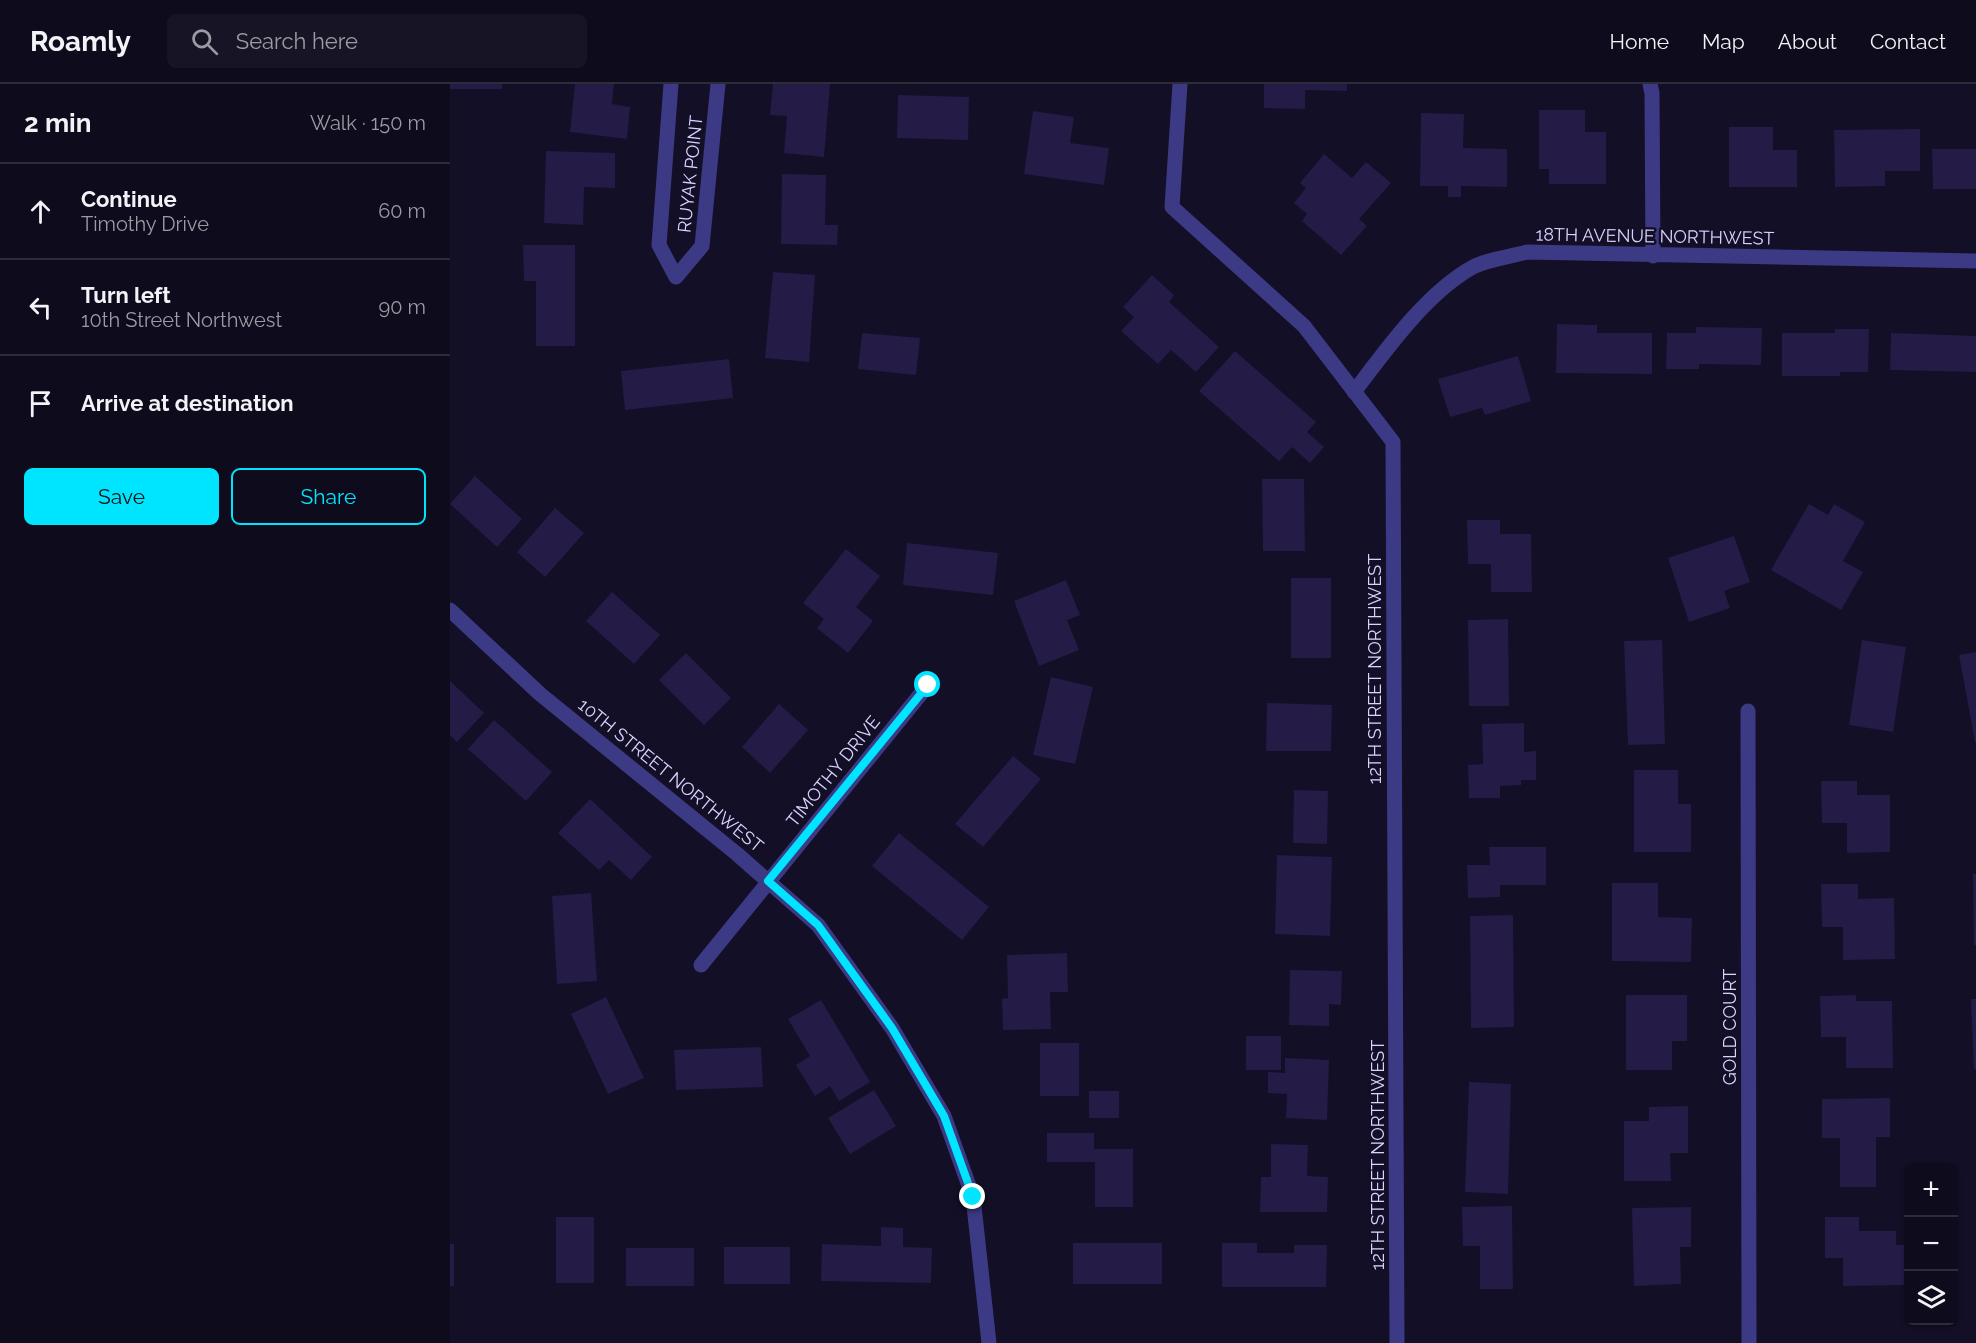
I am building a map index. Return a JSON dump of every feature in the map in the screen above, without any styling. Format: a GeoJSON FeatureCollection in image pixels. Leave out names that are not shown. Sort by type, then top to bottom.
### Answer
{"type":"FeatureCollection","features":[{"type":"Feature","properties":{"kind":"street","name":"RUYAK POINT"},"geometry":{"type":"LineString","coordinates":[[671,84],[659,244],[676,277],[702,246],[718,84]]}},
{"type":"Feature","properties":{"kind":"street","name":"12TH STREET NORTHWEST"},"geometry":{"type":"LineString","coordinates":[[1180,84],[1172,207],[1304,326],[1393,442],[1397,1343]]}},
{"type":"Feature","properties":{"kind":"street"},"geometry":{"type":"LineString","coordinates":[[1650,84],[1652,93],[1653,256]]}},
{"type":"Feature","properties":{"kind":"street","name":"18TH AVENUE NORTHWEST"},"geometry":{"type":"LineString","coordinates":[[1354,392],[1424,305],[1473,267],[1527,252],[1976,261]]}},
{"type":"Feature","properties":{"kind":"street","name":"10TH STREET NORTHWEST"},"geometry":{"type":"LineString","coordinates":[[450,610],[540,693],[818,925],[892,1028],[944,1116],[973,1197],[989,1343]]}},
{"type":"Feature","properties":{"kind":"street","name":"TIMOTHY DRIVE"},"geometry":{"type":"LineString","coordinates":[[701,965],[928,685]]}},
{"type":"Feature","properties":{"kind":"street","name":"GOLD COURT"},"geometry":{"type":"LineString","coordinates":[[1748,711],[1749,1343]]}},
{"type":"Feature","properties":{"kind":"building"},"geometry":{"type":"Polygon","coordinates":[[[450,84],[502,84],[502,89],[450,89],[450,84]]]}},
{"type":"Feature","properties":{"kind":"building"},"geometry":{"type":"Polygon","coordinates":[[[575,84],[614,84],[612,104],[630,107],[627,139],[570,132],[575,84]]]}},
{"type":"Feature","properties":{"kind":"building"},"geometry":{"type":"Polygon","coordinates":[[[773,84],[830,84],[824,157],[784,153],[787,116],[770,115],[773,84]]]}},
{"type":"Feature","properties":{"kind":"building"},"geometry":{"type":"Polygon","coordinates":[[[1264,84],[1347,84],[1347,91],[1305,90],[1305,109],[1264,108],[1264,84]]]}},
{"type":"Feature","properties":{"kind":"building"},"geometry":{"type":"Polygon","coordinates":[[[898,95],[969,97],[968,140],[897,138],[898,95]]]}},
{"type":"Feature","properties":{"kind":"building"},"geometry":{"type":"Polygon","coordinates":[[[1539,110],[1585,110],[1585,132],[1606,132],[1606,184],[1549,184],[1549,169],[1539,169],[1539,110]]]}},
{"type":"Feature","properties":{"kind":"building"},"geometry":{"type":"Polygon","coordinates":[[[1033,111],[1074,117],[1070,143],[1109,148],[1104,185],[1024,174],[1033,111]]]}},
{"type":"Feature","properties":{"kind":"building"},"geometry":{"type":"Polygon","coordinates":[[[1421,113],[1464,114],[1463,148],[1507,149],[1507,187],[1461,186],[1461,197],[1448,197],[1448,186],[1420,186],[1421,113]]]}},
{"type":"Feature","properties":{"kind":"building"},"geometry":{"type":"Polygon","coordinates":[[[1729,127],[1773,127],[1773,150],[1797,150],[1797,187],[1729,187],[1729,127]]]}},
{"type":"Feature","properties":{"kind":"building"},"geometry":{"type":"Polygon","coordinates":[[[1920,129],[1920,171],[1885,171],[1885,186],[1835,187],[1834,130],[1920,129]]]}},
{"type":"Feature","properties":{"kind":"building"},"geometry":{"type":"Polygon","coordinates":[[[1932,149],[1976,149],[1976,189],[1933,189],[1932,149]]]}},
{"type":"Feature","properties":{"kind":"building"},"geometry":{"type":"Polygon","coordinates":[[[546,151],[615,153],[615,188],[584,187],[583,225],[544,223],[546,151]]]}},
{"type":"Feature","properties":{"kind":"building"},"geometry":{"type":"Polygon","coordinates":[[[1324,154],[1352,178],[1366,162],[1391,183],[1359,219],[1367,226],[1341,255],[1302,221],[1307,214],[1294,203],[1306,188],[1300,183],[1324,154]]]}},
{"type":"Feature","properties":{"kind":"building"},"geometry":{"type":"Polygon","coordinates":[[[782,174],[826,175],[825,225],[838,225],[837,245],[781,244],[782,174]]]}},
{"type":"Feature","properties":{"kind":"building"},"geometry":{"type":"Polygon","coordinates":[[[523,245],[575,245],[575,346],[536,346],[536,281],[524,281],[523,245]]]}},
{"type":"Feature","properties":{"kind":"building"},"geometry":{"type":"Polygon","coordinates":[[[773,272],[815,275],[809,362],[765,358],[773,272]]]}},
{"type":"Feature","properties":{"kind":"building"},"geometry":{"type":"Polygon","coordinates":[[[1152,275],[1174,295],[1169,302],[1219,347],[1196,372],[1171,350],[1158,364],[1121,331],[1134,317],[1123,307],[1152,275]]]}},
{"type":"Feature","properties":{"kind":"building"},"geometry":{"type":"Polygon","coordinates":[[[1557,324],[1597,325],[1597,333],[1652,333],[1652,374],[1556,373],[1557,324]]]}},
{"type":"Feature","properties":{"kind":"building"},"geometry":{"type":"Polygon","coordinates":[[[1696,327],[1762,328],[1761,365],[1699,364],[1699,369],[1666,369],[1667,333],[1696,333],[1696,327]]]}},
{"type":"Feature","properties":{"kind":"building"},"geometry":{"type":"Polygon","coordinates":[[[1835,329],[1869,329],[1868,372],[1840,372],[1840,376],[1782,376],[1782,333],[1835,333],[1835,329]]]}},
{"type":"Feature","properties":{"kind":"building"},"geometry":{"type":"Polygon","coordinates":[[[862,333],[920,338],[916,375],[858,369],[862,333]]]}},
{"type":"Feature","properties":{"kind":"building"},"geometry":{"type":"Polygon","coordinates":[[[1891,333],[1976,336],[1976,372],[1890,370],[1891,333]]]}},
{"type":"Feature","properties":{"kind":"building"},"geometry":{"type":"Polygon","coordinates":[[[1235,351],[1316,422],[1307,432],[1324,447],[1310,463],[1292,447],[1279,461],[1199,391],[1235,351]]]}},
{"type":"Feature","properties":{"kind":"building"},"geometry":{"type":"Polygon","coordinates":[[[1518,356],[1531,401],[1485,415],[1482,408],[1450,417],[1438,379],[1518,356]]]}},
{"type":"Feature","properties":{"kind":"building"},"geometry":{"type":"Polygon","coordinates":[[[729,359],[733,398],[625,410],[621,371],[729,359]]]}},
{"type":"Feature","properties":{"kind":"building"},"geometry":{"type":"Polygon","coordinates":[[[475,476],[522,519],[497,547],[450,504],[475,476]]]}},
{"type":"Feature","properties":{"kind":"building"},"geometry":{"type":"Polygon","coordinates":[[[1262,479],[1304,479],[1305,551],[1263,551],[1262,479]]]}},
{"type":"Feature","properties":{"kind":"building"},"geometry":{"type":"Polygon","coordinates":[[[1809,504],[1828,515],[1834,504],[1865,522],[1843,561],[1863,572],[1841,610],[1771,570],[1809,504]]]}},
{"type":"Feature","properties":{"kind":"building"},"geometry":{"type":"Polygon","coordinates":[[[555,508],[584,533],[545,577],[517,552],[555,508]]]}},
{"type":"Feature","properties":{"kind":"building"},"geometry":{"type":"Polygon","coordinates":[[[1467,520],[1500,520],[1500,534],[1531,534],[1532,592],[1491,592],[1491,564],[1468,564],[1467,520]]]}},
{"type":"Feature","properties":{"kind":"building"},"geometry":{"type":"Polygon","coordinates":[[[1734,536],[1750,582],[1724,591],[1730,608],[1689,622],[1668,558],[1734,536]]]}},
{"type":"Feature","properties":{"kind":"building"},"geometry":{"type":"Polygon","coordinates":[[[907,543],[998,553],[993,595],[903,585],[907,543]]]}},
{"type":"Feature","properties":{"kind":"building"},"geometry":{"type":"Polygon","coordinates":[[[846,549],[880,576],[856,607],[873,621],[848,653],[817,628],[824,619],[803,603],[846,549]]]}},
{"type":"Feature","properties":{"kind":"building"},"geometry":{"type":"Polygon","coordinates":[[[1291,578],[1331,578],[1331,658],[1291,658],[1291,578]]]}},
{"type":"Feature","properties":{"kind":"building"},"geometry":{"type":"Polygon","coordinates":[[[1066,580],[1080,615],[1067,620],[1079,650],[1039,666],[1014,601],[1066,580]]]}},
{"type":"Feature","properties":{"kind":"building"},"geometry":{"type":"Polygon","coordinates":[[[612,592],[660,635],[634,664],[586,621],[612,592]]]}},
{"type":"Feature","properties":{"kind":"building"},"geometry":{"type":"Polygon","coordinates":[[[1508,619],[1509,706],[1469,706],[1468,620],[1508,619]]]}},
{"type":"Feature","properties":{"kind":"building"},"geometry":{"type":"Polygon","coordinates":[[[1662,640],[1665,744],[1628,745],[1624,641],[1662,640]]]}},
{"type":"Feature","properties":{"kind":"building"},"geometry":{"type":"Polygon","coordinates":[[[1862,640],[1906,647],[1893,732],[1849,725],[1862,640]]]}},
{"type":"Feature","properties":{"kind":"building"},"geometry":{"type":"Polygon","coordinates":[[[1976,652],[1976,742],[1975,742],[1959,655],[1976,652]]]}},
{"type":"Feature","properties":{"kind":"building"},"geometry":{"type":"Polygon","coordinates":[[[686,653],[731,698],[704,725],[659,680],[686,653]]]}},
{"type":"Feature","properties":{"kind":"building"},"geometry":{"type":"Polygon","coordinates":[[[1051,677],[1093,687],[1075,764],[1033,755],[1051,677]]]}},
{"type":"Feature","properties":{"kind":"building"},"geometry":{"type":"Polygon","coordinates":[[[450,681],[484,713],[457,742],[450,735],[450,681]]]}},
{"type":"Feature","properties":{"kind":"building"},"geometry":{"type":"Polygon","coordinates":[[[1267,703],[1332,705],[1331,751],[1266,751],[1267,703]]]}},
{"type":"Feature","properties":{"kind":"building"},"geometry":{"type":"Polygon","coordinates":[[[779,704],[808,730],[770,773],[742,747],[779,704]]]}},
{"type":"Feature","properties":{"kind":"building"},"geometry":{"type":"Polygon","coordinates":[[[494,720],[552,772],[526,801],[468,749],[494,720]]]}},
{"type":"Feature","properties":{"kind":"building"},"geometry":{"type":"Polygon","coordinates":[[[1524,723],[1524,752],[1536,751],[1536,780],[1521,780],[1521,785],[1500,786],[1500,798],[1469,798],[1468,765],[1483,764],[1482,724],[1524,723]]]}},
{"type":"Feature","properties":{"kind":"building"},"geometry":{"type":"Polygon","coordinates":[[[1013,756],[1041,779],[983,847],[955,824],[1013,756]]]}},
{"type":"Feature","properties":{"kind":"building"},"geometry":{"type":"Polygon","coordinates":[[[1634,770],[1678,770],[1678,804],[1691,804],[1691,852],[1634,852],[1634,770]]]}},
{"type":"Feature","properties":{"kind":"building"},"geometry":{"type":"Polygon","coordinates":[[[1821,781],[1857,781],[1857,795],[1890,795],[1890,852],[1847,853],[1847,823],[1822,823],[1821,781]]]}},
{"type":"Feature","properties":{"kind":"building"},"geometry":{"type":"Polygon","coordinates":[[[1294,790],[1328,791],[1327,844],[1293,843],[1294,790]]]}},
{"type":"Feature","properties":{"kind":"building"},"geometry":{"type":"Polygon","coordinates":[[[590,799],[652,857],[631,880],[609,860],[599,870],[558,833],[590,799]]]}},
{"type":"Feature","properties":{"kind":"building"},"geometry":{"type":"Polygon","coordinates":[[[899,833],[989,907],[962,940],[872,866],[899,833]]]}},
{"type":"Feature","properties":{"kind":"building"},"geometry":{"type":"Polygon","coordinates":[[[1489,847],[1546,847],[1546,885],[1500,885],[1500,897],[1468,898],[1467,865],[1490,865],[1489,847]]]}},
{"type":"Feature","properties":{"kind":"building"},"geometry":{"type":"Polygon","coordinates":[[[1277,855],[1332,857],[1330,936],[1275,934],[1277,855]]]}},
{"type":"Feature","properties":{"kind":"building"},"geometry":{"type":"Polygon","coordinates":[[[1973,874],[1976,874],[1976,945],[1974,945],[1973,874]]]}},
{"type":"Feature","properties":{"kind":"building"},"geometry":{"type":"Polygon","coordinates":[[[1612,883],[1658,883],[1658,917],[1692,918],[1691,962],[1612,961],[1612,883]]]}},
{"type":"Feature","properties":{"kind":"building"},"geometry":{"type":"Polygon","coordinates":[[[1821,884],[1858,884],[1858,899],[1894,898],[1895,959],[1843,960],[1843,927],[1822,927],[1821,884]]]}},
{"type":"Feature","properties":{"kind":"building"},"geometry":{"type":"Polygon","coordinates":[[[591,893],[597,981],[557,984],[552,896],[591,893]]]}},
{"type":"Feature","properties":{"kind":"building"},"geometry":{"type":"Polygon","coordinates":[[[1513,915],[1514,1027],[1471,1028],[1470,916],[1513,915]]]}},
{"type":"Feature","properties":{"kind":"building"},"geometry":{"type":"Polygon","coordinates":[[[1067,953],[1068,992],[1050,992],[1051,1029],[1003,1030],[1002,999],[1008,998],[1007,955],[1067,953]]]}},
{"type":"Feature","properties":{"kind":"building"},"geometry":{"type":"Polygon","coordinates":[[[1290,970],[1342,971],[1341,1005],[1329,1004],[1329,1026],[1289,1025],[1290,970]]]}},
{"type":"Feature","properties":{"kind":"building"},"geometry":{"type":"Polygon","coordinates":[[[1626,995],[1687,995],[1687,1041],[1672,1041],[1672,1070],[1626,1070],[1626,995]]]}},
{"type":"Feature","properties":{"kind":"building"},"geometry":{"type":"Polygon","coordinates":[[[1856,995],[1856,1001],[1892,1001],[1893,1068],[1846,1068],[1846,1037],[1821,1037],[1820,996],[1856,995]]]}},
{"type":"Feature","properties":{"kind":"building"},"geometry":{"type":"Polygon","coordinates":[[[606,997],[644,1078],[608,1094],[571,1014],[606,997]]]}},
{"type":"Feature","properties":{"kind":"building"},"geometry":{"type":"Polygon","coordinates":[[[1971,999],[1976,999],[1976,1069],[1974,1069],[1971,999]]]}},
{"type":"Feature","properties":{"kind":"building"},"geometry":{"type":"Polygon","coordinates":[[[821,1000],[870,1082],[839,1101],[830,1086],[815,1096],[796,1065],[810,1056],[788,1019],[821,1000]]]}},
{"type":"Feature","properties":{"kind":"building"},"geometry":{"type":"Polygon","coordinates":[[[1246,1036],[1281,1036],[1281,1070],[1246,1070],[1246,1036]]]}},
{"type":"Feature","properties":{"kind":"building"},"geometry":{"type":"Polygon","coordinates":[[[1040,1043],[1079,1043],[1079,1096],[1040,1096],[1040,1043]]]}},
{"type":"Feature","properties":{"kind":"building"},"geometry":{"type":"Polygon","coordinates":[[[761,1047],[763,1087],[676,1090],[674,1050],[761,1047]]]}},
{"type":"Feature","properties":{"kind":"building"},"geometry":{"type":"Polygon","coordinates":[[[1285,1058],[1329,1060],[1327,1120],[1286,1118],[1287,1094],[1268,1093],[1268,1072],[1285,1073],[1285,1058]]]}},
{"type":"Feature","properties":{"kind":"building"},"geometry":{"type":"Polygon","coordinates":[[[1469,1082],[1511,1084],[1508,1194],[1465,1192],[1469,1082]]]}},
{"type":"Feature","properties":{"kind":"building"},"geometry":{"type":"Polygon","coordinates":[[[874,1090],[896,1126],[850,1154],[828,1118],[874,1090]]]}},
{"type":"Feature","properties":{"kind":"building"},"geometry":{"type":"Polygon","coordinates":[[[1089,1091],[1119,1091],[1119,1118],[1089,1118],[1089,1091]]]}},
{"type":"Feature","properties":{"kind":"building"},"geometry":{"type":"Polygon","coordinates":[[[1890,1098],[1890,1137],[1876,1137],[1876,1187],[1840,1187],[1840,1138],[1822,1138],[1822,1099],[1890,1098]]]}},
{"type":"Feature","properties":{"kind":"building"},"geometry":{"type":"Polygon","coordinates":[[[1688,1106],[1688,1153],[1670,1153],[1671,1181],[1624,1181],[1624,1121],[1649,1121],[1649,1107],[1688,1106]]]}},
{"type":"Feature","properties":{"kind":"building"},"geometry":{"type":"Polygon","coordinates":[[[1047,1133],[1094,1133],[1094,1149],[1133,1149],[1133,1207],[1095,1207],[1095,1162],[1047,1162],[1047,1133]]]}},
{"type":"Feature","properties":{"kind":"building"},"geometry":{"type":"Polygon","coordinates":[[[1271,1144],[1308,1145],[1307,1176],[1328,1177],[1327,1212],[1260,1212],[1261,1177],[1271,1177],[1271,1144]]]}},
{"type":"Feature","properties":{"kind":"building"},"geometry":{"type":"Polygon","coordinates":[[[1512,1206],[1513,1289],[1480,1289],[1480,1246],[1463,1246],[1462,1207],[1512,1206]]]}},
{"type":"Feature","properties":{"kind":"building"},"geometry":{"type":"Polygon","coordinates":[[[1691,1207],[1691,1247],[1680,1247],[1681,1284],[1634,1286],[1632,1208],[1691,1207]]]}},
{"type":"Feature","properties":{"kind":"building"},"geometry":{"type":"Polygon","coordinates":[[[556,1217],[594,1217],[594,1283],[556,1283],[556,1217]]]}},
{"type":"Feature","properties":{"kind":"building"},"geometry":{"type":"Polygon","coordinates":[[[1825,1217],[1859,1217],[1859,1231],[1896,1231],[1896,1245],[1904,1245],[1904,1285],[1843,1286],[1843,1258],[1825,1258],[1825,1217]]]}},
{"type":"Feature","properties":{"kind":"building"},"geometry":{"type":"Polygon","coordinates":[[[881,1227],[903,1228],[903,1247],[932,1248],[931,1283],[821,1281],[822,1244],[881,1246],[881,1227]]]}},
{"type":"Feature","properties":{"kind":"building"},"geometry":{"type":"Polygon","coordinates":[[[1073,1243],[1162,1243],[1162,1284],[1073,1284],[1073,1243]]]}},
{"type":"Feature","properties":{"kind":"building"},"geometry":{"type":"Polygon","coordinates":[[[1222,1243],[1257,1243],[1257,1253],[1294,1253],[1294,1245],[1327,1245],[1326,1287],[1222,1287],[1222,1243]]]}},
{"type":"Feature","properties":{"kind":"building"},"geometry":{"type":"Polygon","coordinates":[[[450,1244],[454,1244],[454,1286],[450,1286],[450,1244]]]}},
{"type":"Feature","properties":{"kind":"building"},"geometry":{"type":"Polygon","coordinates":[[[724,1247],[790,1247],[790,1284],[724,1284],[724,1247]]]}},
{"type":"Feature","properties":{"kind":"building"},"geometry":{"type":"Polygon","coordinates":[[[626,1248],[694,1248],[694,1286],[626,1286],[626,1248]]]}},
{"type":"Feature","properties":{"kind":"route"},"geometry":{"type":"LineString","coordinates":[[928,685],[768,881],[818,925],[892,1028],[944,1116],[973,1197]]}}]}
